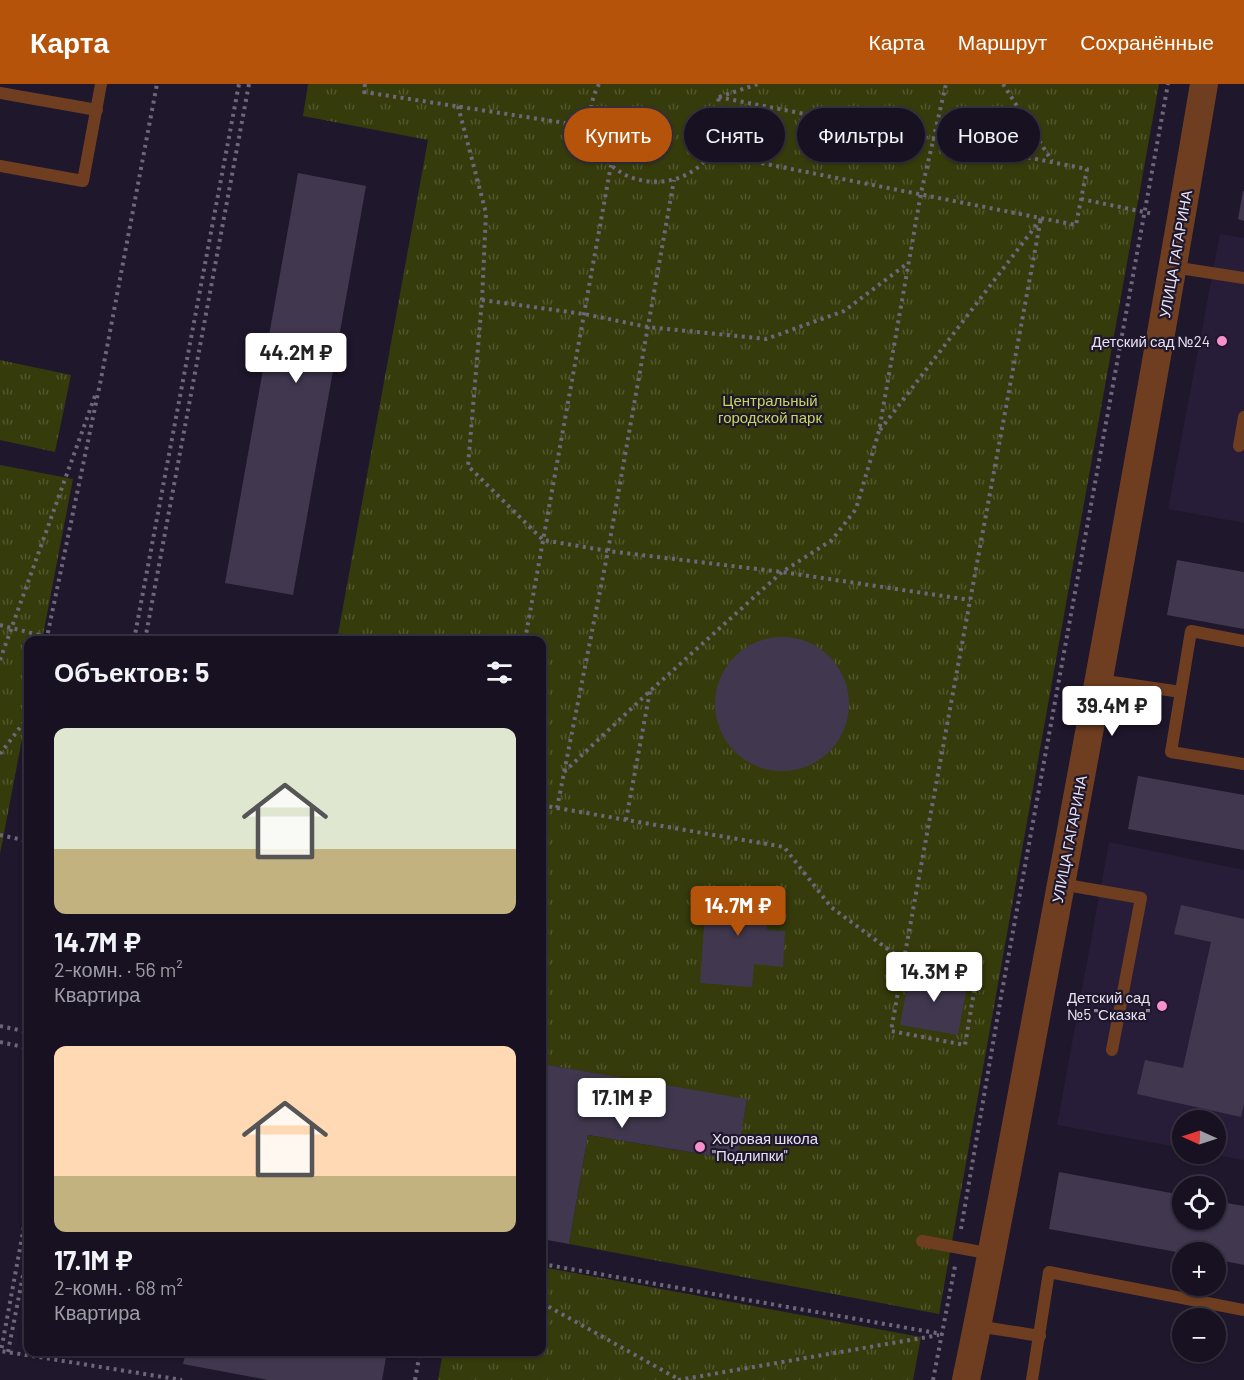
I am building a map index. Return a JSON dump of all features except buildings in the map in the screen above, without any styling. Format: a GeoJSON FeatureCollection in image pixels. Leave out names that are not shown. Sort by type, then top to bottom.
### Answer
{"type":"FeatureCollection","features":[{"type":"Feature","properties":{"kind":"street","name":"УЛИЦА ГАГАРИНА"},"geometry":{"type":"LineString","coordinates":[[966,1380],[992,1254],[1099,680],[1204,84]]}},
{"type":"Feature","properties":{"kind":"lane"},"geometry":{"type":"LineString","coordinates":[[0,166],[82,181],[101,84]]}},
{"type":"Feature","properties":{"kind":"lane"},"geometry":{"type":"LineString","coordinates":[[0,93],[97,110]]}},
{"type":"Feature","properties":{"kind":"lane"},"geometry":{"type":"LineString","coordinates":[[1173,267],[1244,278]]}},
{"type":"Feature","properties":{"kind":"lane"},"geometry":{"type":"LineString","coordinates":[[1239,446],[1244,417]]}},
{"type":"Feature","properties":{"kind":"lane"},"geometry":{"type":"LineString","coordinates":[[1244,641],[1191,631],[1171,752],[1244,764]]}},
{"type":"Feature","properties":{"kind":"lane"},"geometry":{"type":"LineString","coordinates":[[1099,680],[1181,692]]}},
{"type":"Feature","properties":{"kind":"lane"},"geometry":{"type":"LineString","coordinates":[[1061,884],[1141,898],[1112,1050]]}},
{"type":"Feature","properties":{"kind":"lane"},"geometry":{"type":"LineString","coordinates":[[922,1241],[992,1254]]}},
{"type":"Feature","properties":{"kind":"lane"},"geometry":{"type":"LineString","coordinates":[[1032,1380],[1049,1272],[1244,1310]]}},
{"type":"Feature","properties":{"kind":"lane"},"geometry":{"type":"LineString","coordinates":[[977,1326],[1040,1336]]}},
{"type":"Feature","properties":{"kind":"path"},"geometry":{"type":"LineString","coordinates":[[48,636],[101,379],[158,84]]}},
{"type":"Feature","properties":{"kind":"path"},"geometry":{"type":"LineString","coordinates":[[135,636],[239,84]]}},
{"type":"Feature","properties":{"kind":"path"},"geometry":{"type":"LineString","coordinates":[[146,636],[249,84]]}},
{"type":"Feature","properties":{"kind":"path"},"geometry":{"type":"LineString","coordinates":[[365,84],[364,92],[564,123]]}},
{"type":"Feature","properties":{"kind":"path"},"geometry":{"type":"LineString","coordinates":[[590,108],[599,84]]}},
{"type":"Feature","properties":{"kind":"path"},"geometry":{"type":"LineString","coordinates":[[718,97],[758,84]]}},
{"type":"Feature","properties":{"kind":"path"},"geometry":{"type":"LineString","coordinates":[[564,772],[782,572],[832,540],[856,509],[879,431],[921,193],[946,84]]}},
{"type":"Feature","properties":{"kind":"path"},"geometry":{"type":"LineString","coordinates":[[1003,84],[1052,162]]}},
{"type":"Feature","properties":{"kind":"path"},"geometry":{"type":"LineString","coordinates":[[933,1380],[1168,84]]}},
{"type":"Feature","properties":{"kind":"path"},"geometry":{"type":"LineString","coordinates":[[718,97],[1087,169],[1076,225],[757,162]]}},
{"type":"Feature","properties":{"kind":"path"},"geometry":{"type":"LineString","coordinates":[[718,97],[720,108]]}},
{"type":"Feature","properties":{"kind":"path"},"geometry":{"type":"LineString","coordinates":[[458,106],[486,213],[482,300],[468,466],[543,540],[970,600]]}},
{"type":"Feature","properties":{"kind":"path"},"geometry":{"type":"LineString","coordinates":[[609,162],[630,177],[652,183],[674,180],[695,169],[702,162]]}},
{"type":"Feature","properties":{"kind":"path"},"geometry":{"type":"LineString","coordinates":[[526,636],[611,165]]}},
{"type":"Feature","properties":{"kind":"path"},"geometry":{"type":"LineString","coordinates":[[557,808],[608,550],[674,180]]}},
{"type":"Feature","properties":{"kind":"path"},"geometry":{"type":"LineString","coordinates":[[1081,200],[1181,219]]}},
{"type":"Feature","properties":{"kind":"path"},"geometry":{"type":"LineString","coordinates":[[879,431],[1041,218]]}},
{"type":"Feature","properties":{"kind":"path"},"geometry":{"type":"LineString","coordinates":[[546,806],[784,847],[831,907],[904,961],[977,974],[964,1044],[891,1031],[904,961],[970,600],[1041,218]]}},
{"type":"Feature","properties":{"kind":"path"},"geometry":{"type":"LineString","coordinates":[[482,300],[584,314],[648,327],[766,339],[844,310],[908,262]]}},
{"type":"Feature","properties":{"kind":"path"},"geometry":{"type":"LineString","coordinates":[[0,660],[101,379]]}},
{"type":"Feature","properties":{"kind":"path"},"geometry":{"type":"LineString","coordinates":[[0,626],[12,627],[38,636]]}},
{"type":"Feature","properties":{"kind":"path"},"geometry":{"type":"LineString","coordinates":[[626,820],[650,691]]}},
{"type":"Feature","properties":{"kind":"path"},"geometry":{"type":"LineString","coordinates":[[0,754],[24,722]]}},
{"type":"Feature","properties":{"kind":"path"},"geometry":{"type":"LineString","coordinates":[[0,835],[24,840]]}},
{"type":"Feature","properties":{"kind":"path"},"geometry":{"type":"LineString","coordinates":[[0,1026],[24,1031]]}},
{"type":"Feature","properties":{"kind":"path"},"geometry":{"type":"LineString","coordinates":[[0,1042],[24,1047]]}},
{"type":"Feature","properties":{"kind":"path"},"geometry":{"type":"LineString","coordinates":[[24,1227],[1,1351],[24,1355]]}},
{"type":"Feature","properties":{"kind":"path"},"geometry":{"type":"LineString","coordinates":[[546,1265],[942,1334]]}},
{"type":"Feature","properties":{"kind":"path"},"geometry":{"type":"LineString","coordinates":[[8,1352],[24,1270]]}},
{"type":"Feature","properties":{"kind":"path"},"geometry":{"type":"LineString","coordinates":[[546,1305],[679,1380],[942,1334]]}},
{"type":"Feature","properties":{"kind":"path"},"geometry":{"type":"LineString","coordinates":[[33,1356],[182,1380]]}},
{"type":"Feature","properties":{"kind":"path"},"geometry":{"type":"LineString","coordinates":[[415,1380],[419,1356]]}},
{"type":"Feature","properties":{"kind":"shaded area","name":"Детский сад №24"},"geometry":{"type":"Polygon","coordinates":[[[1220,234],[1244,238],[1244,523],[1168,509],[1220,234]]]}},
{"type":"Feature","properties":{"kind":"shaded area","name":"Детский сад №5 \"Сказка\""},"geometry":{"type":"Polygon","coordinates":[[[1109,842],[1244,870],[1244,1160],[1226,1157],[1226,1110],[1172,1110],[1172,1146],[1057,1125],[1109,842]]]}},
{"type":"Feature","properties":{"kind":"green space","name":"Центральный городской парк"},"geometry":{"type":"Polygon","coordinates":[[[308,84],[1159,84],[939,1314],[569,1244],[588,1135],[736,1160],[747,1100],[546,1065],[546,636],[338,636],[428,140],[303,116],[308,84]]]}},
{"type":"Feature","properties":{"kind":"green space"},"geometry":{"type":"Polygon","coordinates":[[[0,360],[71,375],[55,452],[0,440],[0,360]]]}},
{"type":"Feature","properties":{"kind":"green space"},"geometry":{"type":"Polygon","coordinates":[[[0,465],[73,479],[43,636],[24,636],[24,729],[0,854],[0,465]]]}},
{"type":"Feature","properties":{"kind":"green space"},"geometry":{"type":"Polygon","coordinates":[[[546,1268],[921,1337],[913,1380],[438,1380],[442,1356],[546,1356],[546,1268]]]}},
{"type":"Feature","properties":{"kind":"place","name":"Детский сад №24"},"geometry":{"type":"Point","coordinates":[1222,341]}},
{"type":"Feature","properties":{"kind":"place","name":"Детский сад №5 \"Сказка\""},"geometry":{"type":"Point","coordinates":[1162,1006]}},
{"type":"Feature","properties":{"kind":"place","name":"Хоровая школа \"Подлипки\""},"geometry":{"type":"Point","coordinates":[700,1147]}}]}
